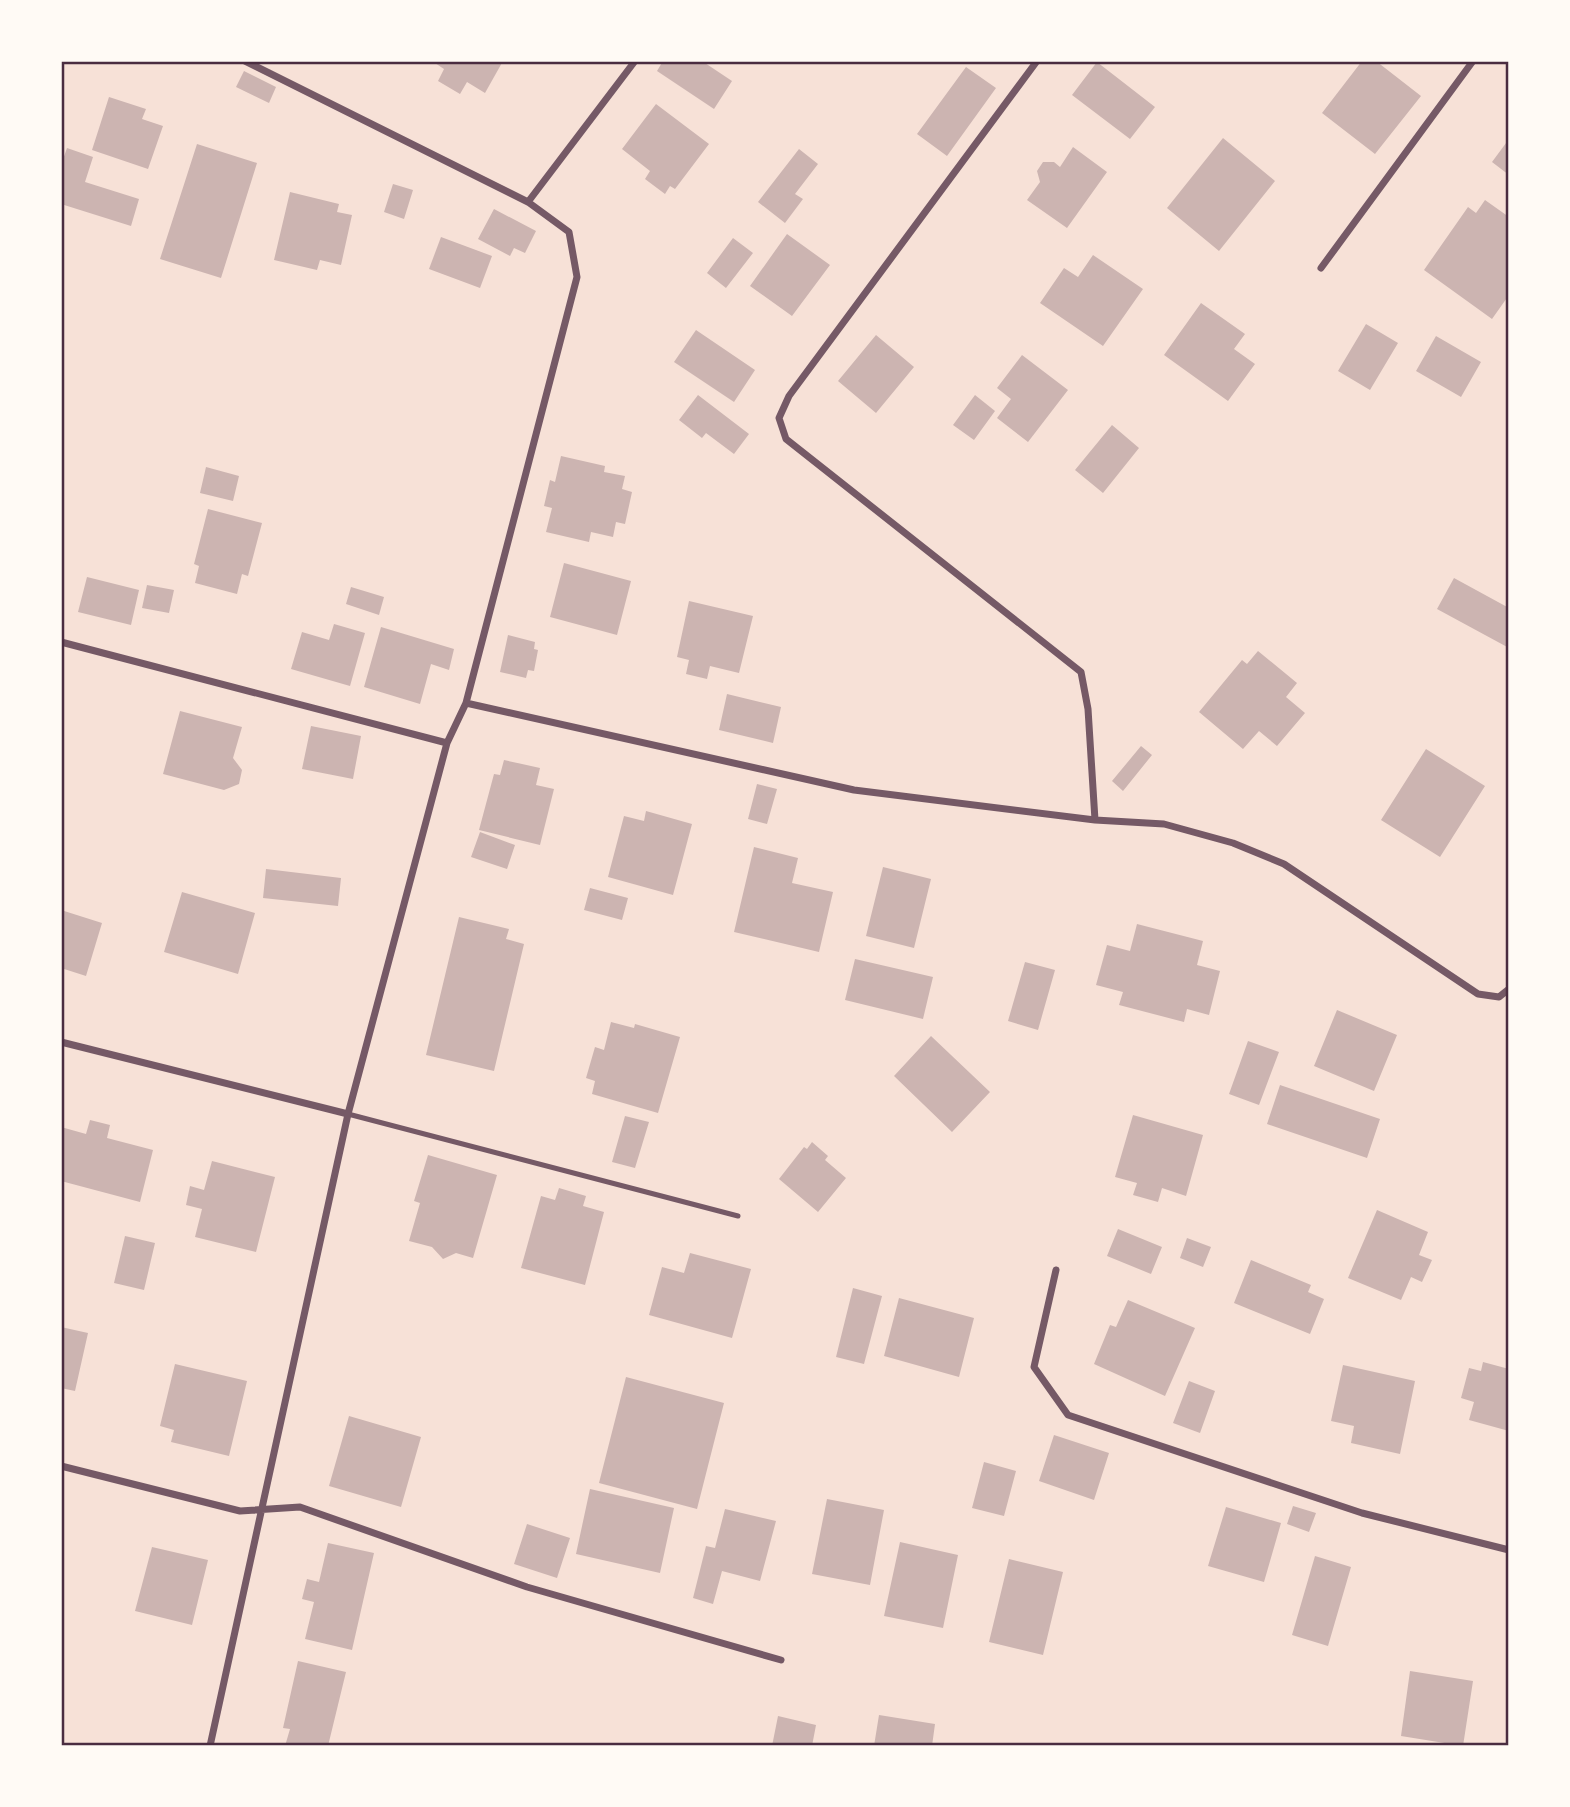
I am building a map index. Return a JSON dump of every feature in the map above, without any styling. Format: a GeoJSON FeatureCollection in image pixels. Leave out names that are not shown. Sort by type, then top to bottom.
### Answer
{"type":"FeatureCollection","features":[{"type":"Feature","properties":{"kind":"street"},"geometry":{"type":"LineString","coordinates":[[210,1746],[348,1114],[447,743],[466,703],[577,277],[569,232],[528,202],[245,61]]}},
{"type":"Feature","properties":{"kind":"street"},"geometry":{"type":"LineString","coordinates":[[528,202],[635,61]]}},
{"type":"Feature","properties":{"kind":"street"},"geometry":{"type":"LineString","coordinates":[[1037,61],[789,396],[779,418],[786,439],[1081,672],[1088,709],[1096,820]]}},
{"type":"Feature","properties":{"kind":"street"},"geometry":{"type":"LineString","coordinates":[[1321,268],[1473,61]]}},
{"type":"Feature","properties":{"kind":"street"},"geometry":{"type":"LineString","coordinates":[[61,642],[447,743]]}},
{"type":"Feature","properties":{"kind":"street"},"geometry":{"type":"LineString","coordinates":[[466,703],[854,790],[1096,820],[1164,824],[1233,843],[1284,864],[1478,994],[1499,997],[1509,989]]}},
{"type":"Feature","properties":{"kind":"street"},"geometry":{"type":"LineString","coordinates":[[61,1042],[348,1114]]}},
{"type":"Feature","properties":{"kind":"street"},"geometry":{"type":"LineString","coordinates":[[1056,1269],[1034,1367],[1068,1415],[1362,1513],[1509,1550]]}},
{"type":"Feature","properties":{"kind":"street"},"geometry":{"type":"LineString","coordinates":[[61,1466],[240,1511],[300,1507],[527,1587],[781,1660]]}},
{"type":"Feature","properties":{"kind":"lane"},"geometry":{"type":"LineString","coordinates":[[348,1114],[738,1216]]}},
{"type":"Feature","properties":{"kind":"building"},"geometry":{"type":"Polygon","coordinates":[[[432,61],[503,61],[485,93],[467,82],[460,94],[438,81],[444,69],[432,61]]]}},
{"type":"Feature","properties":{"kind":"building"},"geometry":{"type":"Polygon","coordinates":[[[663,61],[702,61],[732,81],[714,109],[657,71],[663,61]]]}},
{"type":"Feature","properties":{"kind":"building"},"geometry":{"type":"Polygon","coordinates":[[[1362,61],[1376,61],[1421,96],[1375,154],[1322,113],[1362,61]]]}},
{"type":"Feature","properties":{"kind":"building"},"geometry":{"type":"Polygon","coordinates":[[[1097,62],[1155,107],[1130,139],[1072,95],[1097,62]]]}},
{"type":"Feature","properties":{"kind":"building"},"geometry":{"type":"Polygon","coordinates":[[[966,67],[996,88],[947,156],[917,134],[966,67]]]}},
{"type":"Feature","properties":{"kind":"building"},"geometry":{"type":"Polygon","coordinates":[[[244,71],[276,87],[269,103],[236,87],[244,71]]]}},
{"type":"Feature","properties":{"kind":"building"},"geometry":{"type":"Polygon","coordinates":[[[109,97],[146,109],[142,119],[163,126],[148,169],[92,150],[109,97]]]}},
{"type":"Feature","properties":{"kind":"building"},"geometry":{"type":"Polygon","coordinates":[[[656,104],[709,144],[675,189],[670,186],[665,194],[645,179],[650,171],[622,149],[656,104]]]}},
{"type":"Feature","properties":{"kind":"building"},"geometry":{"type":"Polygon","coordinates":[[[1223,138],[1275,181],[1219,251],[1167,208],[1223,138]]]}},
{"type":"Feature","properties":{"kind":"building"},"geometry":{"type":"Polygon","coordinates":[[[1509,139],[1509,175],[1492,162],[1509,139]]]}},
{"type":"Feature","properties":{"kind":"building"},"geometry":{"type":"Polygon","coordinates":[[[197,144],[257,163],[221,278],[160,259],[197,144]]]}},
{"type":"Feature","properties":{"kind":"building"},"geometry":{"type":"Polygon","coordinates":[[[1073,147],[1107,172],[1067,228],[1027,200],[1040,182],[1037,171],[1043,162],[1054,162],[1060,167],[1073,147]]]}},
{"type":"Feature","properties":{"kind":"building"},"geometry":{"type":"Polygon","coordinates":[[[67,148],[93,157],[85,182],[139,199],[131,226],[61,204],[61,165],[67,148]]]}},
{"type":"Feature","properties":{"kind":"building"},"geometry":{"type":"Polygon","coordinates":[[[799,149],[818,164],[795,194],[803,199],[785,223],[758,202],[799,149]]]}},
{"type":"Feature","properties":{"kind":"building"},"geometry":{"type":"Polygon","coordinates":[[[393,184],[413,190],[404,219],[384,212],[393,184]]]}},
{"type":"Feature","properties":{"kind":"building"},"geometry":{"type":"Polygon","coordinates":[[[290,192],[339,204],[337,212],[352,215],[341,265],[320,260],[317,270],[274,260],[290,192]]]}},
{"type":"Feature","properties":{"kind":"building"},"geometry":{"type":"Polygon","coordinates":[[[1485,200],[1509,217],[1509,295],[1492,319],[1424,270],[1468,207],[1476,213],[1485,200]]]}},
{"type":"Feature","properties":{"kind":"building"},"geometry":{"type":"Polygon","coordinates":[[[494,209],[536,231],[525,253],[514,248],[510,256],[478,239],[494,209]]]}},
{"type":"Feature","properties":{"kind":"building"},"geometry":{"type":"Polygon","coordinates":[[[787,234],[830,265],[792,316],[750,286],[787,234]]]}},
{"type":"Feature","properties":{"kind":"building"},"geometry":{"type":"Polygon","coordinates":[[[441,237],[492,256],[480,288],[429,269],[441,237]]]}},
{"type":"Feature","properties":{"kind":"building"},"geometry":{"type":"Polygon","coordinates":[[[733,238],[753,253],[726,288],[707,273],[733,238]]]}},
{"type":"Feature","properties":{"kind":"building"},"geometry":{"type":"Polygon","coordinates":[[[1093,255],[1143,289],[1103,346],[1040,303],[1064,268],[1078,277],[1093,255]]]}},
{"type":"Feature","properties":{"kind":"building"},"geometry":{"type":"Polygon","coordinates":[[[1201,303],[1245,334],[1234,349],[1255,364],[1228,401],[1164,355],[1201,303]]]}},
{"type":"Feature","properties":{"kind":"building"},"geometry":{"type":"Polygon","coordinates":[[[1366,324],[1398,343],[1370,390],[1338,371],[1366,324]]]}},
{"type":"Feature","properties":{"kind":"building"},"geometry":{"type":"Polygon","coordinates":[[[696,330],[755,370],[734,402],[674,362],[696,330]]]}},
{"type":"Feature","properties":{"kind":"building"},"geometry":{"type":"Polygon","coordinates":[[[876,335],[914,367],[876,413],[838,381],[876,335]]]}},
{"type":"Feature","properties":{"kind":"building"},"geometry":{"type":"Polygon","coordinates":[[[1436,336],[1481,362],[1461,397],[1416,371],[1436,336]]]}},
{"type":"Feature","properties":{"kind":"building"},"geometry":{"type":"Polygon","coordinates":[[[1022,355],[1068,390],[1028,442],[997,418],[1011,399],[997,388],[1022,355]]]}},
{"type":"Feature","properties":{"kind":"building"},"geometry":{"type":"Polygon","coordinates":[[[698,395],[749,434],[734,454],[706,433],[702,438],[679,420],[698,395]]]}},
{"type":"Feature","properties":{"kind":"building"},"geometry":{"type":"Polygon","coordinates":[[[975,395],[995,411],[974,440],[953,425],[975,395]]]}},
{"type":"Feature","properties":{"kind":"building"},"geometry":{"type":"Polygon","coordinates":[[[1112,425],[1139,448],[1103,493],[1075,470],[1112,425]]]}},
{"type":"Feature","properties":{"kind":"building"},"geometry":{"type":"Polygon","coordinates":[[[561,456],[605,466],[604,472],[625,476],[622,489],[632,492],[625,524],[616,522],[613,537],[591,532],[589,542],[546,532],[552,508],[544,506],[550,480],[555,482],[561,456]]]}},
{"type":"Feature","properties":{"kind":"building"},"geometry":{"type":"Polygon","coordinates":[[[206,467],[239,476],[233,501],[200,493],[206,467]]]}},
{"type":"Feature","properties":{"kind":"building"},"geometry":{"type":"Polygon","coordinates":[[[208,509],[262,523],[248,576],[242,574],[237,594],[195,583],[199,566],[194,564],[208,509]]]}},
{"type":"Feature","properties":{"kind":"building"},"geometry":{"type":"Polygon","coordinates":[[[564,563],[631,581],[617,635],[550,617],[564,563]]]}},
{"type":"Feature","properties":{"kind":"building"},"geometry":{"type":"Polygon","coordinates":[[[87,577],[139,590],[131,625],[78,612],[87,577]]]}},
{"type":"Feature","properties":{"kind":"building"},"geometry":{"type":"Polygon","coordinates":[[[1454,578],[1509,608],[1509,648],[1437,609],[1454,578]]]}},
{"type":"Feature","properties":{"kind":"building"},"geometry":{"type":"Polygon","coordinates":[[[147,585],[174,590],[169,613],[142,608],[147,585]]]}},
{"type":"Feature","properties":{"kind":"building"},"geometry":{"type":"Polygon","coordinates":[[[351,587],[384,597],[379,615],[346,604],[351,587]]]}},
{"type":"Feature","properties":{"kind":"building"},"geometry":{"type":"Polygon","coordinates":[[[689,601],[753,616],[739,673],[710,666],[707,679],[686,674],[689,660],[677,657],[689,601]]]}},
{"type":"Feature","properties":{"kind":"building"},"geometry":{"type":"Polygon","coordinates":[[[334,624],[365,633],[350,686],[291,669],[302,632],[329,640],[334,624]]]}},
{"type":"Feature","properties":{"kind":"building"},"geometry":{"type":"Polygon","coordinates":[[[381,627],[454,649],[449,670],[431,664],[420,704],[364,687],[381,627]]]}},
{"type":"Feature","properties":{"kind":"building"},"geometry":{"type":"Polygon","coordinates":[[[508,635],[535,642],[534,649],[538,650],[534,671],[528,670],[526,678],[500,672],[508,635]]]}},
{"type":"Feature","properties":{"kind":"building"},"geometry":{"type":"Polygon","coordinates":[[[1258,651],[1297,683],[1286,697],[1305,713],[1277,746],[1259,731],[1243,749],[1199,712],[1242,660],[1247,664],[1258,651]]]}},
{"type":"Feature","properties":{"kind":"building"},"geometry":{"type":"Polygon","coordinates":[[[727,694],[781,707],[773,743],[719,730],[727,694]]]}},
{"type":"Feature","properties":{"kind":"building"},"geometry":{"type":"Polygon","coordinates":[[[180,711],[242,727],[233,758],[242,770],[239,784],[224,790],[163,774],[180,711]]]}},
{"type":"Feature","properties":{"kind":"building"},"geometry":{"type":"Polygon","coordinates":[[[311,726],[361,736],[353,779],[302,769],[311,726]]]}},
{"type":"Feature","properties":{"kind":"building"},"geometry":{"type":"Polygon","coordinates":[[[1141,746],[1152,755],[1123,791],[1112,781],[1141,746]]]}},
{"type":"Feature","properties":{"kind":"building"},"geometry":{"type":"Polygon","coordinates":[[[1426,749],[1485,786],[1440,857],[1381,820],[1426,749]]]}},
{"type":"Feature","properties":{"kind":"building"},"geometry":{"type":"Polygon","coordinates":[[[504,760],[540,768],[536,785],[554,789],[540,845],[479,830],[494,774],[500,775],[504,760]]]}},
{"type":"Feature","properties":{"kind":"building"},"geometry":{"type":"Polygon","coordinates":[[[757,784],[777,789],[767,824],[748,819],[757,784]]]}},
{"type":"Feature","properties":{"kind":"building"},"geometry":{"type":"Polygon","coordinates":[[[646,811],[692,824],[673,895],[608,877],[624,816],[644,821],[646,811]]]}},
{"type":"Feature","properties":{"kind":"building"},"geometry":{"type":"Polygon","coordinates":[[[480,832],[515,845],[507,869],[471,857],[480,832]]]}},
{"type":"Feature","properties":{"kind":"building"},"geometry":{"type":"Polygon","coordinates":[[[754,847],[798,858],[792,883],[833,892],[819,952],[734,932],[754,847]]]}},
{"type":"Feature","properties":{"kind":"building"},"geometry":{"type":"Polygon","coordinates":[[[883,867],[931,879],[914,948],[866,936],[883,867]]]}},
{"type":"Feature","properties":{"kind":"building"},"geometry":{"type":"Polygon","coordinates":[[[266,869],[341,878],[338,906],[263,898],[266,869]]]}},
{"type":"Feature","properties":{"kind":"building"},"geometry":{"type":"Polygon","coordinates":[[[590,888],[628,898],[622,920],[584,910],[590,888]]]}},
{"type":"Feature","properties":{"kind":"building"},"geometry":{"type":"Polygon","coordinates":[[[182,892],[255,913],[238,974],[164,952],[182,892]]]}},
{"type":"Feature","properties":{"kind":"building"},"geometry":{"type":"Polygon","coordinates":[[[61,910],[102,923],[86,976],[61,968],[61,910]]]}},
{"type":"Feature","properties":{"kind":"building"},"geometry":{"type":"Polygon","coordinates":[[[459,917],[509,929],[506,939],[524,944],[494,1071],[426,1055],[459,917]]]}},
{"type":"Feature","properties":{"kind":"building"},"geometry":{"type":"Polygon","coordinates":[[[1137,924],[1203,941],[1197,965],[1220,971],[1209,1015],[1187,1009],[1184,1022],[1119,1005],[1123,992],[1096,985],[1107,945],[1130,951],[1137,924]]]}},
{"type":"Feature","properties":{"kind":"building"},"geometry":{"type":"Polygon","coordinates":[[[855,959],[933,977],[923,1019],[845,1000],[855,959]]]}},
{"type":"Feature","properties":{"kind":"building"},"geometry":{"type":"Polygon","coordinates":[[[1025,962],[1055,970],[1038,1030],[1008,1021],[1025,962]]]}},
{"type":"Feature","properties":{"kind":"building"},"geometry":{"type":"Polygon","coordinates":[[[1337,1010],[1397,1035],[1374,1091],[1314,1066],[1337,1010]]]}},
{"type":"Feature","properties":{"kind":"building"},"geometry":{"type":"Polygon","coordinates":[[[611,1022],[634,1028],[635,1024],[680,1037],[658,1113],[592,1094],[595,1081],[586,1078],[595,1047],[604,1050],[611,1022]]]}},
{"type":"Feature","properties":{"kind":"building"},"geometry":{"type":"Polygon","coordinates":[[[931,1036],[990,1092],[952,1132],[894,1076],[931,1036]]]}},
{"type":"Feature","properties":{"kind":"building"},"geometry":{"type":"Polygon","coordinates":[[[1248,1041],[1279,1052],[1259,1105],[1229,1094],[1248,1041]]]}},
{"type":"Feature","properties":{"kind":"building"},"geometry":{"type":"Polygon","coordinates":[[[1280,1085],[1380,1119],[1367,1158],[1267,1124],[1280,1085]]]}},
{"type":"Feature","properties":{"kind":"building"},"geometry":{"type":"Polygon","coordinates":[[[1133,1115],[1203,1135],[1186,1196],[1162,1188],[1158,1202],[1133,1195],[1137,1183],[1115,1177],[1133,1115]]]}},
{"type":"Feature","properties":{"kind":"building"},"geometry":{"type":"Polygon","coordinates":[[[625,1116],[649,1122],[635,1168],[612,1162],[625,1116]]]}},
{"type":"Feature","properties":{"kind":"building"},"geometry":{"type":"Polygon","coordinates":[[[90,1120],[110,1125],[107,1138],[153,1150],[140,1202],[61,1181],[61,1127],[86,1134],[90,1120]]]}},
{"type":"Feature","properties":{"kind":"building"},"geometry":{"type":"Polygon","coordinates":[[[812,1142],[828,1156],[825,1160],[846,1178],[818,1212],[779,1179],[804,1147],[807,1149],[812,1142]]]}},
{"type":"Feature","properties":{"kind":"building"},"geometry":{"type":"Polygon","coordinates":[[[428,1155],[497,1175],[473,1258],[456,1253],[443,1259],[432,1247],[409,1241],[420,1203],[414,1201],[428,1155]]]}},
{"type":"Feature","properties":{"kind":"building"},"geometry":{"type":"Polygon","coordinates":[[[212,1161],[275,1177],[256,1252],[195,1237],[202,1209],[186,1205],[190,1186],[204,1190],[212,1161]]]}},
{"type":"Feature","properties":{"kind":"building"},"geometry":{"type":"Polygon","coordinates":[[[559,1188],[586,1196],[583,1206],[604,1212],[585,1285],[521,1268],[541,1196],[555,1200],[559,1188]]]}},
{"type":"Feature","properties":{"kind":"building"},"geometry":{"type":"Polygon","coordinates":[[[1377,1210],[1428,1232],[1419,1255],[1432,1260],[1422,1282],[1411,1277],[1401,1300],[1348,1278],[1377,1210]]]}},
{"type":"Feature","properties":{"kind":"building"},"geometry":{"type":"Polygon","coordinates":[[[1118,1229],[1162,1247],[1151,1274],[1107,1256],[1118,1229]]]}},
{"type":"Feature","properties":{"kind":"building"},"geometry":{"type":"Polygon","coordinates":[[[125,1236],[155,1243],[144,1290],[114,1283],[125,1236]]]}},
{"type":"Feature","properties":{"kind":"building"},"geometry":{"type":"Polygon","coordinates":[[[1187,1238],[1211,1247],[1203,1267],[1180,1258],[1187,1238]]]}},
{"type":"Feature","properties":{"kind":"building"},"geometry":{"type":"Polygon","coordinates":[[[690,1253],[751,1269],[732,1338],[649,1315],[662,1267],[684,1273],[690,1253]]]}},
{"type":"Feature","properties":{"kind":"building"},"geometry":{"type":"Polygon","coordinates":[[[1251,1260],[1311,1285],[1308,1292],[1324,1299],[1310,1334],[1234,1303],[1251,1260]]]}},
{"type":"Feature","properties":{"kind":"building"},"geometry":{"type":"Polygon","coordinates":[[[853,1288],[882,1296],[864,1364],[836,1357],[853,1288]]]}},
{"type":"Feature","properties":{"kind":"building"},"geometry":{"type":"Polygon","coordinates":[[[899,1298],[974,1318],[959,1377],[884,1356],[899,1298]]]}},
{"type":"Feature","properties":{"kind":"building"},"geometry":{"type":"Polygon","coordinates":[[[1128,1300],[1195,1328],[1165,1396],[1094,1364],[1110,1325],[1116,1327],[1128,1300]]]}},
{"type":"Feature","properties":{"kind":"building"},"geometry":{"type":"Polygon","coordinates":[[[61,1327],[88,1333],[75,1391],[61,1388],[61,1327]]]}},
{"type":"Feature","properties":{"kind":"building"},"geometry":{"type":"Polygon","coordinates":[[[1483,1362],[1509,1369],[1509,1431],[1469,1420],[1474,1402],[1461,1398],[1469,1368],[1481,1371],[1483,1362]]]}},
{"type":"Feature","properties":{"kind":"building"},"geometry":{"type":"Polygon","coordinates":[[[175,1364],[247,1381],[229,1456],[171,1442],[174,1430],[160,1426],[175,1364]]]}},
{"type":"Feature","properties":{"kind":"building"},"geometry":{"type":"Polygon","coordinates":[[[1343,1365],[1415,1381],[1400,1454],[1351,1443],[1354,1426],[1331,1421],[1343,1365]]]}},
{"type":"Feature","properties":{"kind":"building"},"geometry":{"type":"Polygon","coordinates":[[[626,1377],[724,1403],[697,1509],[599,1483],[626,1377]]]}},
{"type":"Feature","properties":{"kind":"building"},"geometry":{"type":"Polygon","coordinates":[[[1189,1381],[1215,1391],[1200,1433],[1173,1423],[1189,1381]]]}},
{"type":"Feature","properties":{"kind":"building"},"geometry":{"type":"Polygon","coordinates":[[[349,1416],[421,1437],[401,1507],[329,1486],[349,1416]]]}},
{"type":"Feature","properties":{"kind":"building"},"geometry":{"type":"Polygon","coordinates":[[[1054,1435],[1109,1453],[1094,1500],[1039,1481],[1054,1435]]]}},
{"type":"Feature","properties":{"kind":"building"},"geometry":{"type":"Polygon","coordinates":[[[984,1462],[1016,1471],[1004,1516],[972,1508],[984,1462]]]}},
{"type":"Feature","properties":{"kind":"building"},"geometry":{"type":"Polygon","coordinates":[[[590,1489],[674,1508],[660,1573],[576,1554],[590,1489]]]}},
{"type":"Feature","properties":{"kind":"building"},"geometry":{"type":"Polygon","coordinates":[[[827,1499],[884,1510],[870,1585],[812,1574],[827,1499]]]}},
{"type":"Feature","properties":{"kind":"building"},"geometry":{"type":"Polygon","coordinates":[[[1293,1506],[1316,1513],[1309,1532],[1287,1524],[1293,1506]]]}},
{"type":"Feature","properties":{"kind":"building"},"geometry":{"type":"Polygon","coordinates":[[[1226,1507],[1281,1523],[1264,1582],[1208,1566],[1226,1507]]]}},
{"type":"Feature","properties":{"kind":"building"},"geometry":{"type":"Polygon","coordinates":[[[725,1509],[776,1521],[760,1581],[722,1571],[713,1604],[693,1598],[706,1546],[715,1548],[725,1509]]]}},
{"type":"Feature","properties":{"kind":"building"},"geometry":{"type":"Polygon","coordinates":[[[527,1524],[570,1538],[557,1578],[514,1564],[527,1524]]]}},
{"type":"Feature","properties":{"kind":"building"},"geometry":{"type":"Polygon","coordinates":[[[900,1542],[958,1555],[943,1628],[884,1616],[900,1542]]]}},
{"type":"Feature","properties":{"kind":"building"},"geometry":{"type":"Polygon","coordinates":[[[328,1543],[374,1553],[352,1650],[305,1639],[314,1602],[302,1599],[307,1579],[319,1582],[328,1543]]]}},
{"type":"Feature","properties":{"kind":"building"},"geometry":{"type":"Polygon","coordinates":[[[152,1547],[208,1560],[192,1625],[135,1611],[152,1547]]]}},
{"type":"Feature","properties":{"kind":"building"},"geometry":{"type":"Polygon","coordinates":[[[1315,1556],[1351,1567],[1328,1646],[1292,1635],[1315,1556]]]}},
{"type":"Feature","properties":{"kind":"building"},"geometry":{"type":"Polygon","coordinates":[[[1009,1559],[1063,1572],[1043,1655],[989,1642],[1009,1559]]]}},
{"type":"Feature","properties":{"kind":"building"},"geometry":{"type":"Polygon","coordinates":[[[298,1661],[346,1672],[328,1746],[285,1746],[290,1729],[283,1728],[298,1661]]]}},
{"type":"Feature","properties":{"kind":"building"},"geometry":{"type":"Polygon","coordinates":[[[1410,1671],[1473,1681],[1463,1746],[1401,1736],[1410,1671]]]}},
{"type":"Feature","properties":{"kind":"building"},"geometry":{"type":"Polygon","coordinates":[[[879,1715],[935,1724],[932,1746],[874,1746],[879,1715]]]}},
{"type":"Feature","properties":{"kind":"building"},"geometry":{"type":"Polygon","coordinates":[[[778,1716],[816,1725],[812,1746],[772,1746],[778,1716]]]}}]}
